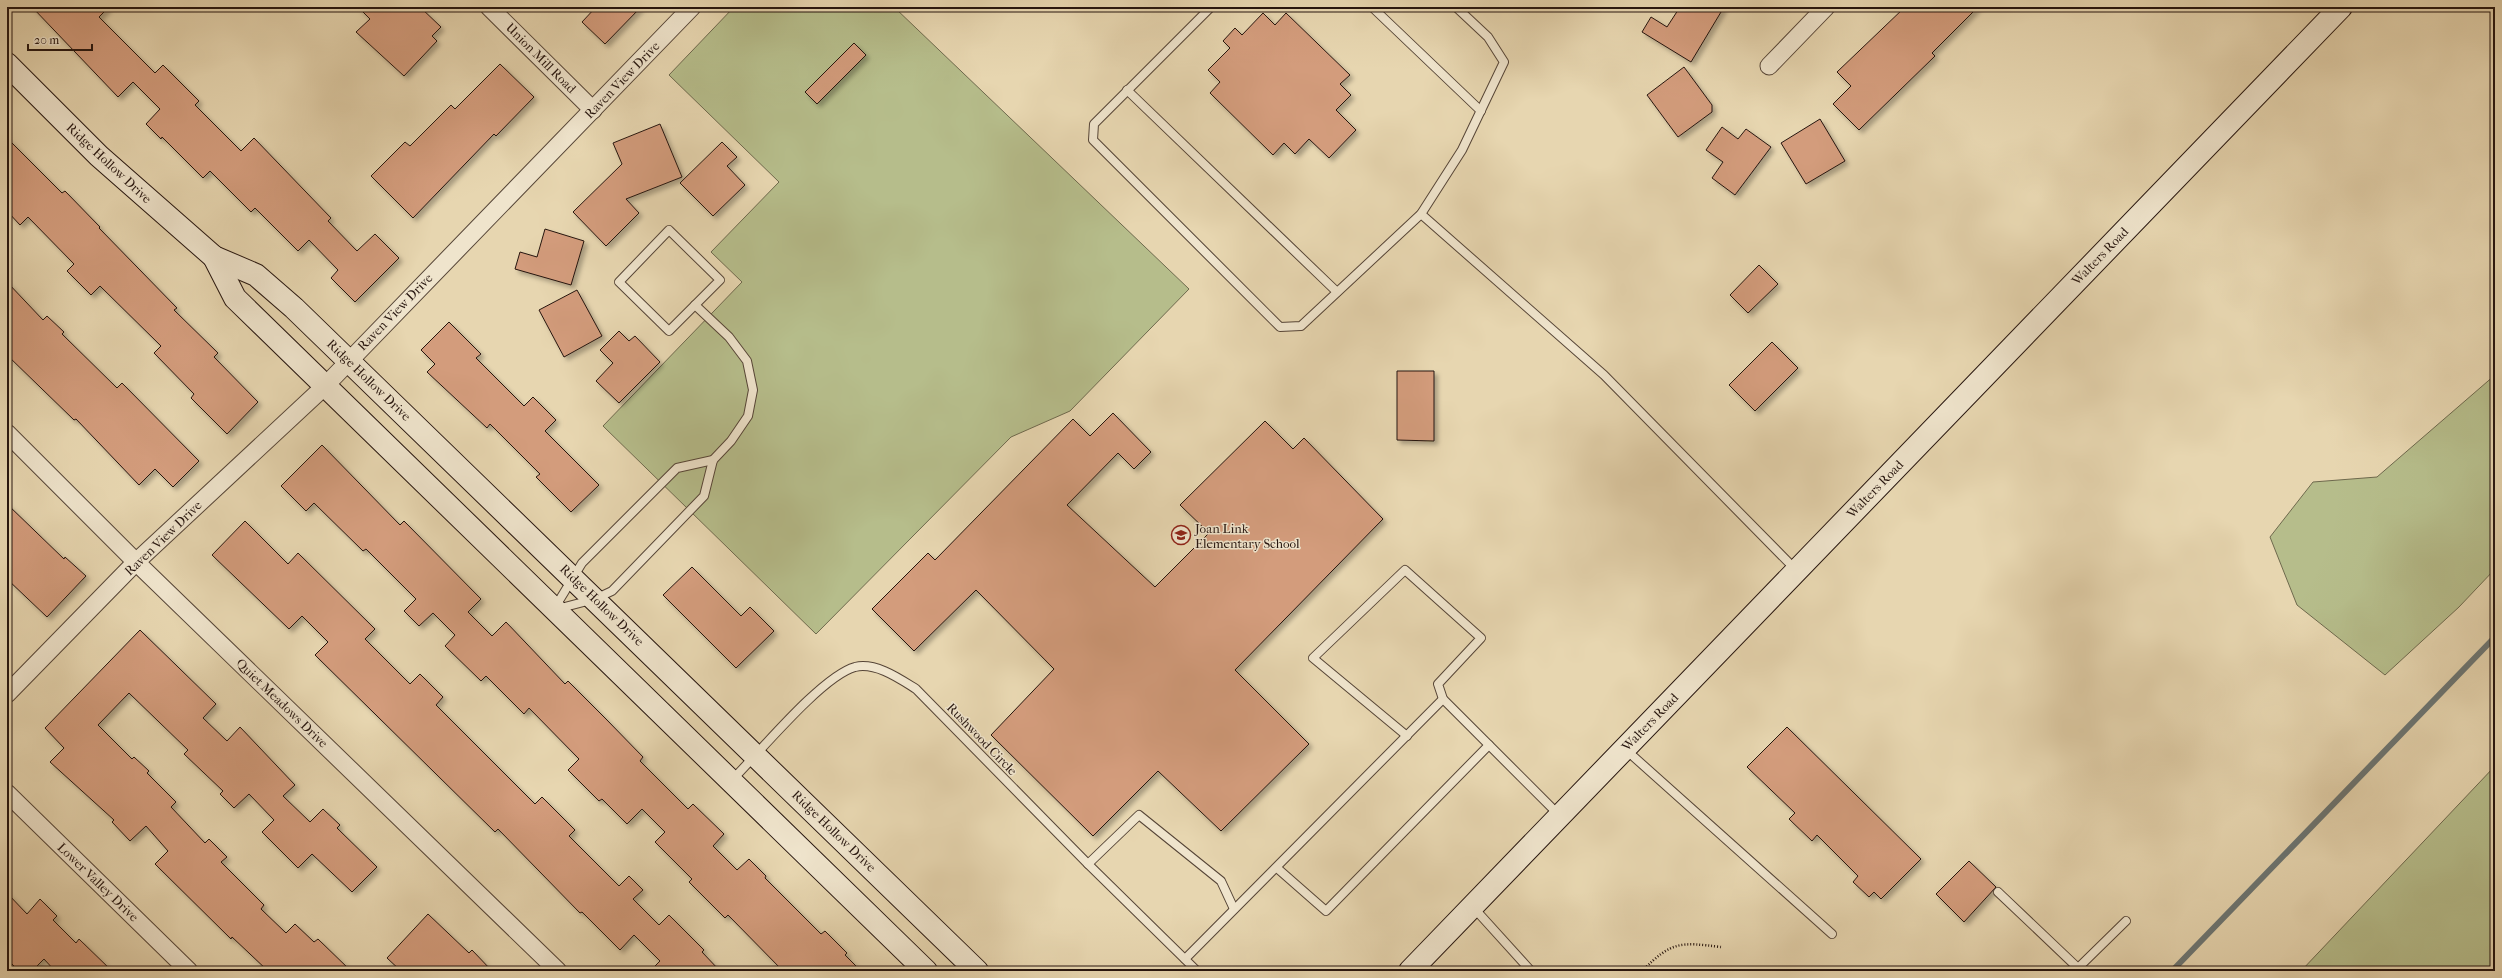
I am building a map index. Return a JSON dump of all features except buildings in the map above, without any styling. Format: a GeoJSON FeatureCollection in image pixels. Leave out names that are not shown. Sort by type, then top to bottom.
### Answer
{"type":"FeatureCollection","features":[{"type":"Feature","properties":{"kind":"street","name":"Union Mill Road"},"geometry":{"type":"LineString","coordinates":[[489,7],[593,110]]}},
{"type":"Feature","properties":{"kind":"street","name":"Raven View Drive"},"geometry":{"type":"LineString","coordinates":[[7,694],[136,562],[325,386],[692,7]]}},
{"type":"Feature","properties":{"kind":"street"},"geometry":{"type":"LineString","coordinates":[[1769,66],[1826,7]]}},
{"type":"Feature","properties":{"kind":"street","name":"Walters Road"},"geometry":{"type":"LineString","coordinates":[[1410,971],[2341,7]]}},
{"type":"Feature","properties":{"kind":"street","name":"Ridge Hollow Drive"},"geometry":{"type":"LineString","coordinates":[[7,64],[99,156],[214,257],[256,275],[349,360],[977,971]]}},
{"type":"Feature","properties":{"kind":"street","name":"Ridge Hollow Drive"},"geometry":{"type":"LineString","coordinates":[[214,257],[235,298],[554,610],[732,780],[926,971]]}},
{"type":"Feature","properties":{"kind":"street","name":"Quiet Meadows Drive"},"geometry":{"type":"LineString","coordinates":[[7,433],[136,562],[558,971]]}},
{"type":"Feature","properties":{"kind":"street","name":"Lower Valley Drive"},"geometry":{"type":"LineString","coordinates":[[7,793],[189,971]]}},
{"type":"Feature","properties":{"kind":"lane"},"geometry":{"type":"LineString","coordinates":[[1211,7],[1094,124],[1093,140],[1280,327],[1301,326],[1422,214],[1462,150],[1504,62],[1488,37],[1456,7]]}},
{"type":"Feature","properties":{"kind":"lane"},"geometry":{"type":"LineString","coordinates":[[1372,7],[1481,111]]}},
{"type":"Feature","properties":{"kind":"lane"},"geometry":{"type":"LineString","coordinates":[[1127,90],[1337,292]]}},
{"type":"Feature","properties":{"kind":"lane"},"geometry":{"type":"LineString","coordinates":[[1422,214],[1604,375],[1796,570]]}},
{"type":"Feature","properties":{"kind":"lane"},"geometry":{"type":"LineString","coordinates":[[670,230],[720,280],[695,305],[670,331],[619,282],[670,230]]}},
{"type":"Feature","properties":{"kind":"lane"},"geometry":{"type":"LineString","coordinates":[[554,610],[595,598],[612,591],[704,496],[713,460],[731,441],[748,416],[753,390],[747,361],[728,337],[695,305]]}},
{"type":"Feature","properties":{"kind":"lane"},"geometry":{"type":"LineString","coordinates":[[554,610],[582,563],[677,468],[713,460]]}},
{"type":"Feature","properties":{"kind":"lane"},"geometry":{"type":"LineString","coordinates":[[1407,736],[1313,658],[1405,570],[1481,638],[1438,684],[1442,699],[1559,816]]}},
{"type":"Feature","properties":{"kind":"lane","name":"Rushwood Circle"},"geometry":{"type":"LineString","coordinates":[[732,780],[824,685],[855,667],[885,670],[916,689],[1088,864],[1197,971]]}},
{"type":"Feature","properties":{"kind":"lane"},"geometry":{"type":"LineString","coordinates":[[1186,959],[1442,699]]}},
{"type":"Feature","properties":{"kind":"lane"},"geometry":{"type":"LineString","coordinates":[[1277,868],[1326,911],[1488,745]]}},
{"type":"Feature","properties":{"kind":"lane"},"geometry":{"type":"LineString","coordinates":[[1625,748],[1832,934]]}},
{"type":"Feature","properties":{"kind":"lane"},"geometry":{"type":"LineString","coordinates":[[1088,864],[1139,815],[1221,881],[1234,909]]}},
{"type":"Feature","properties":{"kind":"lane"},"geometry":{"type":"LineString","coordinates":[[1998,892],[2076,970],[2126,921]]}},
{"type":"Feature","properties":{"kind":"lane"},"geometry":{"type":"LineString","coordinates":[[1472,906],[1531,971]]}},
{"type":"Feature","properties":{"kind":"path"},"geometry":{"type":"LineString","coordinates":[[1642,971],[1659,954],[1672,946],[1693,943],[1721,947]]}},
{"type":"Feature","properties":{"kind":"green space"},"geometry":{"type":"Polygon","coordinates":[[[734,7],[894,7],[1189,289],[1070,411],[1011,437],[816,634],[603,426],[742,282],[711,252],[779,182],[669,75],[734,7]]]}},
{"type":"Feature","properties":{"kind":"green space"},"geometry":{"type":"Polygon","coordinates":[[[2495,375],[2495,569],[2459,607],[2385,675],[2297,605],[2270,537],[2313,482],[2377,477],[2495,375]]]}},
{"type":"Feature","properties":{"kind":"green space"},"geometry":{"type":"Polygon","coordinates":[[[2495,766],[2495,971],[2301,971],[2495,766]]]}},
{"type":"Feature","properties":{"kind":"waterway"},"geometry":{"type":"LineString","coordinates":[[2172,971],[2495,637]]}},
{"type":"Feature","properties":{"kind":"place","name":"Joan Link Elementary School"},"geometry":{"type":"Point","coordinates":[1181,535]}}]}
